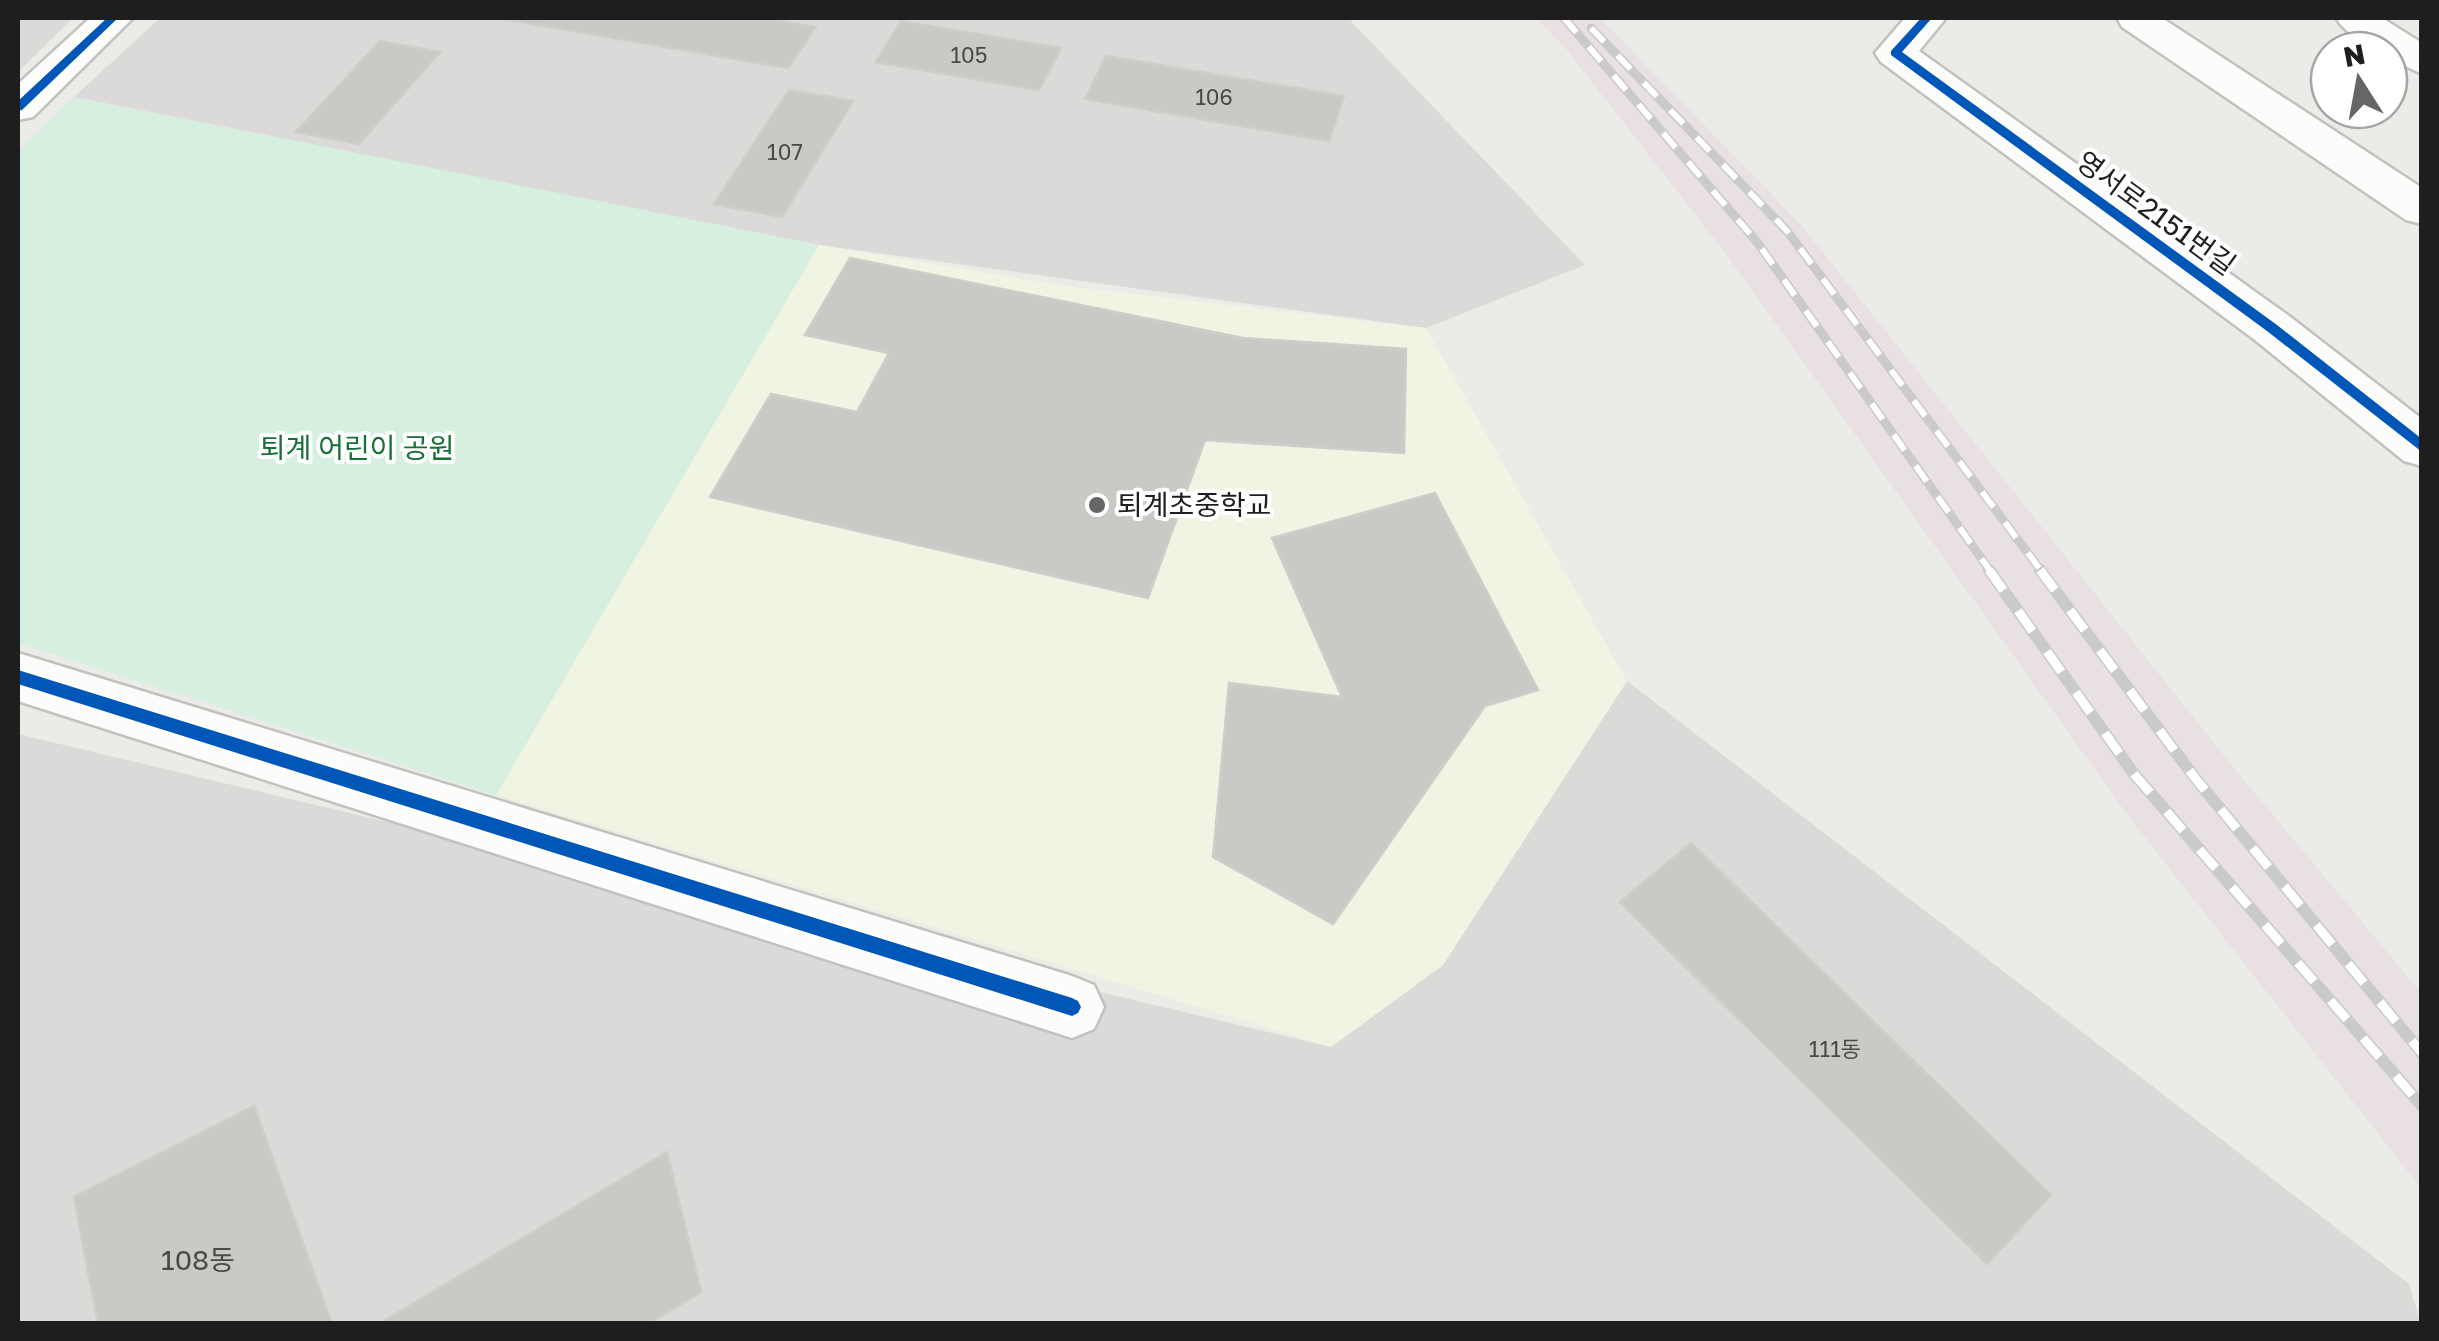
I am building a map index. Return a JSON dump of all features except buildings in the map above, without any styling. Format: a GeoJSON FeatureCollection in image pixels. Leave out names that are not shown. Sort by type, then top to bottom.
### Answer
{"type":"FeatureCollection","features":[{"type":"Feature","properties":{"kind":"street"},"geometry":{"type":"LineString","coordinates":[[18,107],[113,18]]}},
{"type":"Feature","properties":{"kind":"street","name":"영서로2151번길"},"geometry":{"type":"LineString","coordinates":[[1927,18],[1895,53],[2272,328],[2413,445],[2422,447]]}},
{"type":"Feature","properties":{"kind":"street"},"geometry":{"type":"LineString","coordinates":[[2136,18],[2422,209]]}},
{"type":"Feature","properties":{"kind":"street"},"geometry":{"type":"LineString","coordinates":[[2355,18],[2422,62]]}},
{"type":"Feature","properties":{"kind":"street"},"geometry":{"type":"LineString","coordinates":[[18,677],[1072,1007]]}},
{"type":"Feature","properties":{"kind":"shaded area"},"geometry":{"type":"Polygon","coordinates":[[[18,18],[73,18],[18,72],[18,18]]]}},
{"type":"Feature","properties":{"kind":"shaded area"},"geometry":{"type":"Polygon","coordinates":[[[160,18],[1348,18],[1585,265],[1426,328],[819,245],[74,97],[160,18]]]}},
{"type":"Feature","properties":{"kind":"shaded area"},"geometry":{"type":"Polygon","coordinates":[[[1536,18],[1600,18],[1801,225],[2233,767],[2421,993],[2421,1188],[2129,817],[1726,254],[1567,50],[1536,18]]]}},
{"type":"Feature","properties":{"kind":"shaded area","name":"퇴계초중학교"},"geometry":{"type":"Polygon","coordinates":[[[819,245],[1067,286],[1426,328],[1627,681],[1443,965],[1331,1047],[496,795],[819,245]]]}},
{"type":"Feature","properties":{"kind":"shaded area"},"geometry":{"type":"Polygon","coordinates":[[[1627,681],[2409,1284],[2421,1324],[18,1324],[18,734],[1331,1047],[1443,965],[1627,681]]]}},
{"type":"Feature","properties":{"kind":"green space","name":"퇴계 어린이 공원"},"geometry":{"type":"Polygon","coordinates":[[[74,97],[819,245],[496,795],[18,643],[18,151],[74,97]]]}},
{"type":"Feature","properties":{"kind":"railway"},"geometry":{"type":"LineString","coordinates":[[1564,18],[1757,242],[1991,572]]}},
{"type":"Feature","properties":{"kind":"railway"},"geometry":{"type":"LineString","coordinates":[[1591,28],[1787,231],[2042,572]]}},
{"type":"Feature","properties":{"kind":"railway"},"geometry":{"type":"LineString","coordinates":[[1989,570],[2134,774],[2422,1106]]}},
{"type":"Feature","properties":{"kind":"railway"},"geometry":{"type":"LineString","coordinates":[[2040,570],[2195,778],[2422,1053]]}},
{"type":"Feature","properties":{"kind":"cycle path"},"geometry":{"type":"LineString","coordinates":[[18,107],[113,18]]}},
{"type":"Feature","properties":{"kind":"cycle path"},"geometry":{"type":"LineString","coordinates":[[1927,18],[1895,53],[2272,328],[2422,447]]}},
{"type":"Feature","properties":{"kind":"cycle path"},"geometry":{"type":"LineString","coordinates":[[18,677],[1072,1007]]}},
{"type":"Feature","properties":{"kind":"place","name":"퇴계초중학교"},"geometry":{"type":"Point","coordinates":[1097,505]}}]}
